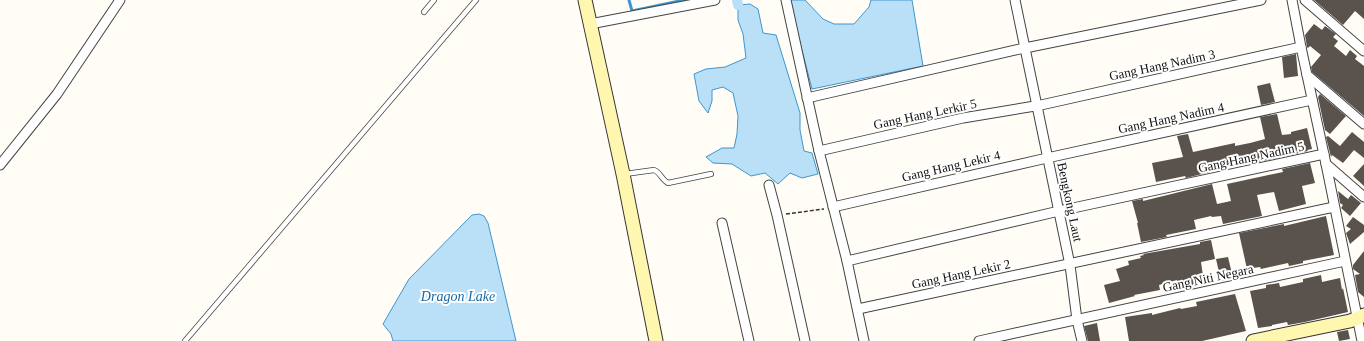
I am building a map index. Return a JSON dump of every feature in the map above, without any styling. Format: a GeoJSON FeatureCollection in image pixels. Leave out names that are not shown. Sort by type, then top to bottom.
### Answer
{"type":"FeatureCollection","features":[{"type":"Feature","properties":{"kind":"main road"},"geometry":{"type":"LineString","coordinates":[[585,0],[623,174],[656,341]]}},
{"type":"Feature","properties":{"kind":"main road"},"geometry":{"type":"LineString","coordinates":[[1253,341],[1350,321],[1361,316]]}},
{"type":"Feature","properties":{"kind":"street"},"geometry":{"type":"LineString","coordinates":[[0,164],[57,94],[120,0]]}},
{"type":"Feature","properties":{"kind":"street"},"geometry":{"type":"LineString","coordinates":[[590,24],[715,0]]}},
{"type":"Feature","properties":{"kind":"street"},"geometry":{"type":"LineString","coordinates":[[786,0],[819,151],[847,261],[864,341]]}},
{"type":"Feature","properties":{"kind":"street","name":"Bengkong Laut"},"geometry":{"type":"LineString","coordinates":[[1015,0],[1070,265],[1077,320],[1082,341]]}},
{"type":"Feature","properties":{"kind":"street"},"geometry":{"type":"LineString","coordinates":[[807,98],[1025,48],[1261,0]]}},
{"type":"Feature","properties":{"kind":"street"},"geometry":{"type":"LineString","coordinates":[[1292,0],[1297,48],[1312,100],[1345,261],[1361,316],[1362,341]]}},
{"type":"Feature","properties":{"kind":"street"},"geometry":{"type":"LineString","coordinates":[[1305,0],[1364,51]]}},
{"type":"Feature","properties":{"kind":"street","name":"Gang Hang Nadim 3"},"geometry":{"type":"LineString","coordinates":[[1036,105],[1297,48]]}},
{"type":"Feature","properties":{"kind":"street"},"geometry":{"type":"LineString","coordinates":[[1306,75],[1364,124]]}},
{"type":"Feature","properties":{"kind":"street","name":"Gang Hang Nadim 4"},"geometry":{"type":"LineString","coordinates":[[1047,158],[1312,100]]}},
{"type":"Feature","properties":{"kind":"street","name":"Gang Hang Lerkir 5"},"geometry":{"type":"LineString","coordinates":[[819,151],[963,118],[1036,105]]}},
{"type":"Feature","properties":{"kind":"street","name":"Gang Hang Nadim 5"},"geometry":{"type":"LineString","coordinates":[[847,261],[1059,211],[1324,154]]}},
{"type":"Feature","properties":{"kind":"street","name":"Gang Hang Lekir 4"},"geometry":{"type":"LineString","coordinates":[[833,207],[1047,158]]}},
{"type":"Feature","properties":{"kind":"street"},"geometry":{"type":"LineString","coordinates":[[1326,164],[1364,197]]}},
{"type":"Feature","properties":{"kind":"street"},"geometry":{"type":"LineString","coordinates":[[769,185],[778,215],[805,341]]}},
{"type":"Feature","properties":{"kind":"street","name":"Gang Hang Lekir 2"},"geometry":{"type":"LineString","coordinates":[[858,310],[1334,207]]}},
{"type":"Feature","properties":{"kind":"street"},"geometry":{"type":"LineString","coordinates":[[722,223],[749,341]]}},
{"type":"Feature","properties":{"kind":"street","name":"Gang Niti Negara"},"geometry":{"type":"LineString","coordinates":[[980,341],[1345,261]]}},
{"type":"Feature","properties":{"kind":"lane"},"geometry":{"type":"LineString","coordinates":[[424,12],[434,0]]}},
{"type":"Feature","properties":{"kind":"lane"},"geometry":{"type":"LineString","coordinates":[[185,341],[476,0]]}},
{"type":"Feature","properties":{"kind":"lane"},"geometry":{"type":"LineString","coordinates":[[623,174],[656,170],[664,181],[668,183],[711,174]]}},
{"type":"Feature","properties":{"kind":"path"},"geometry":{"type":"LineString","coordinates":[[778,215],[833,207]]}},
{"type":"Feature","properties":{"kind":"water"},"geometry":{"type":"Polygon","coordinates":[[[789,0],[805,0],[823,19],[834,24],[854,24],[869,7],[871,0],[912,0],[923,66],[812,89],[789,0]]]}},
{"type":"Feature","properties":{"kind":"water"},"geometry":{"type":"Polygon","coordinates":[[[750,4],[758,9],[763,33],[776,35],[800,113],[800,130],[804,151],[812,153],[818,174],[802,178],[790,173],[778,184],[765,173],[751,176],[732,164],[713,163],[706,157],[722,148],[734,148],[737,134],[738,116],[733,93],[723,87],[712,90],[712,101],[708,113],[699,101],[694,74],[706,69],[725,67],[746,58],[743,34],[738,20],[738,5],[750,4]]]}},
{"type":"Feature","properties":{"kind":"water","name":"Dragon Lake"},"geometry":{"type":"Polygon","coordinates":[[[479,214],[484,216],[488,223],[516,341],[393,341],[391,334],[383,324],[409,279],[472,215],[479,214]]]}},
{"type":"Feature","properties":{"kind":"building"},"geometry":{"type":"Polygon","coordinates":[[[1314,0],[1364,0],[1364,19],[1355,11],[1343,25],[1314,0]]]}},
{"type":"Feature","properties":{"kind":"building"},"geometry":{"type":"Polygon","coordinates":[[[1314,24],[1322,30],[1325,26],[1336,34],[1333,37],[1338,41],[1334,46],[1346,56],[1350,50],[1357,56],[1355,59],[1364,66],[1364,116],[1312,72],[1311,67],[1321,55],[1310,46],[1308,48],[1307,47],[1305,35],[1314,24]]]}},
{"type":"Feature","properties":{"kind":"building"},"geometry":{"type":"Polygon","coordinates":[[[1296,54],[1298,76],[1284,78],[1282,57],[1296,54]]]}},
{"type":"Feature","properties":{"kind":"building"},"geometry":{"type":"Polygon","coordinates":[[[1270,83],[1275,102],[1261,105],[1257,86],[1270,83]]]}},
{"type":"Feature","properties":{"kind":"building"},"geometry":{"type":"Polygon","coordinates":[[[1320,94],[1346,116],[1330,134],[1325,130],[1318,97],[1320,94]]]}},
{"type":"Feature","properties":{"kind":"building"},"geometry":{"type":"Polygon","coordinates":[[[1277,114],[1282,135],[1291,134],[1291,132],[1307,128],[1312,149],[1254,163],[1253,160],[1209,170],[1210,172],[1186,178],[1185,176],[1156,182],[1152,163],[1183,157],[1177,136],[1188,134],[1193,152],[1235,143],[1235,146],[1250,143],[1265,139],[1260,117],[1277,114]]]}},
{"type":"Feature","properties":{"kind":"building"},"geometry":{"type":"Polygon","coordinates":[[[1352,132],[1364,142],[1364,158],[1354,150],[1343,163],[1332,155],[1331,157],[1326,137],[1328,136],[1340,146],[1352,132]]]}},
{"type":"Feature","properties":{"kind":"building"},"geometry":{"type":"Polygon","coordinates":[[[1310,163],[1315,183],[1302,186],[1306,204],[1279,211],[1274,192],[1257,195],[1262,216],[1223,224],[1221,216],[1211,216],[1194,220],[1196,229],[1141,242],[1132,201],[1143,199],[1143,201],[1212,184],[1217,204],[1231,201],[1227,184],[1283,172],[1282,169],[1310,163]]]}},
{"type":"Feature","properties":{"kind":"building"},"geometry":{"type":"Polygon","coordinates":[[[1364,164],[1364,186],[1353,176],[1364,164]]]}},
{"type":"Feature","properties":{"kind":"building"},"geometry":{"type":"Polygon","coordinates":[[[1338,191],[1348,199],[1351,195],[1361,203],[1350,216],[1341,208],[1343,205],[1340,203],[1338,191]]]}},
{"type":"Feature","properties":{"kind":"building"},"geometry":{"type":"Polygon","coordinates":[[[1326,216],[1334,255],[1303,261],[1303,263],[1289,266],[1288,263],[1261,269],[1260,267],[1247,269],[1239,233],[1284,224],[1284,226],[1326,216]]]}},
{"type":"Feature","properties":{"kind":"building"},"geometry":{"type":"Polygon","coordinates":[[[1353,217],[1364,225],[1364,232],[1350,244],[1346,233],[1351,229],[1346,226],[1353,217]]]}},
{"type":"Feature","properties":{"kind":"building"},"geometry":{"type":"Polygon","coordinates":[[[1211,240],[1215,259],[1201,262],[1204,283],[1178,288],[1177,280],[1159,285],[1160,290],[1134,295],[1135,296],[1109,303],[1104,285],[1120,281],[1116,269],[1129,265],[1128,261],[1141,258],[1140,256],[1144,255],[1143,254],[1200,244],[1200,242],[1211,240]]]}},
{"type":"Feature","properties":{"kind":"building"},"geometry":{"type":"Polygon","coordinates":[[[1364,251],[1364,297],[1358,292],[1355,275],[1360,274],[1353,269],[1353,265],[1364,251]]]}},
{"type":"Feature","properties":{"kind":"building"},"geometry":{"type":"Polygon","coordinates":[[[1228,257],[1233,278],[1221,281],[1216,259],[1228,257]]]}},
{"type":"Feature","properties":{"kind":"building"},"geometry":{"type":"Polygon","coordinates":[[[1321,275],[1322,282],[1340,278],[1348,312],[1305,322],[1288,325],[1287,322],[1258,328],[1250,291],[1266,288],[1266,285],[1279,283],[1280,287],[1303,282],[1303,279],[1321,275]]]}},
{"type":"Feature","properties":{"kind":"building"},"geometry":{"type":"Polygon","coordinates":[[[1235,294],[1246,331],[1202,341],[1129,341],[1125,317],[1152,313],[1152,315],[1180,308],[1197,306],[1196,302],[1235,294]]]}},
{"type":"Feature","properties":{"kind":"building"},"geometry":{"type":"Polygon","coordinates":[[[1097,323],[1100,341],[1088,341],[1084,326],[1097,323]]]}},
{"type":"Feature","properties":{"kind":"building"},"geometry":{"type":"Polygon","coordinates":[[[1348,330],[1350,339],[1339,341],[1337,332],[1348,330]]]}},
{"type":"Feature","properties":{"kind":"waterway"},"geometry":{"type":"LineString","coordinates":[[629,0],[632,11],[684,0]]}},
{"type":"Feature","properties":{"kind":"waterway"},"geometry":{"type":"LineString","coordinates":[[737,0],[738,5]]}}]}
